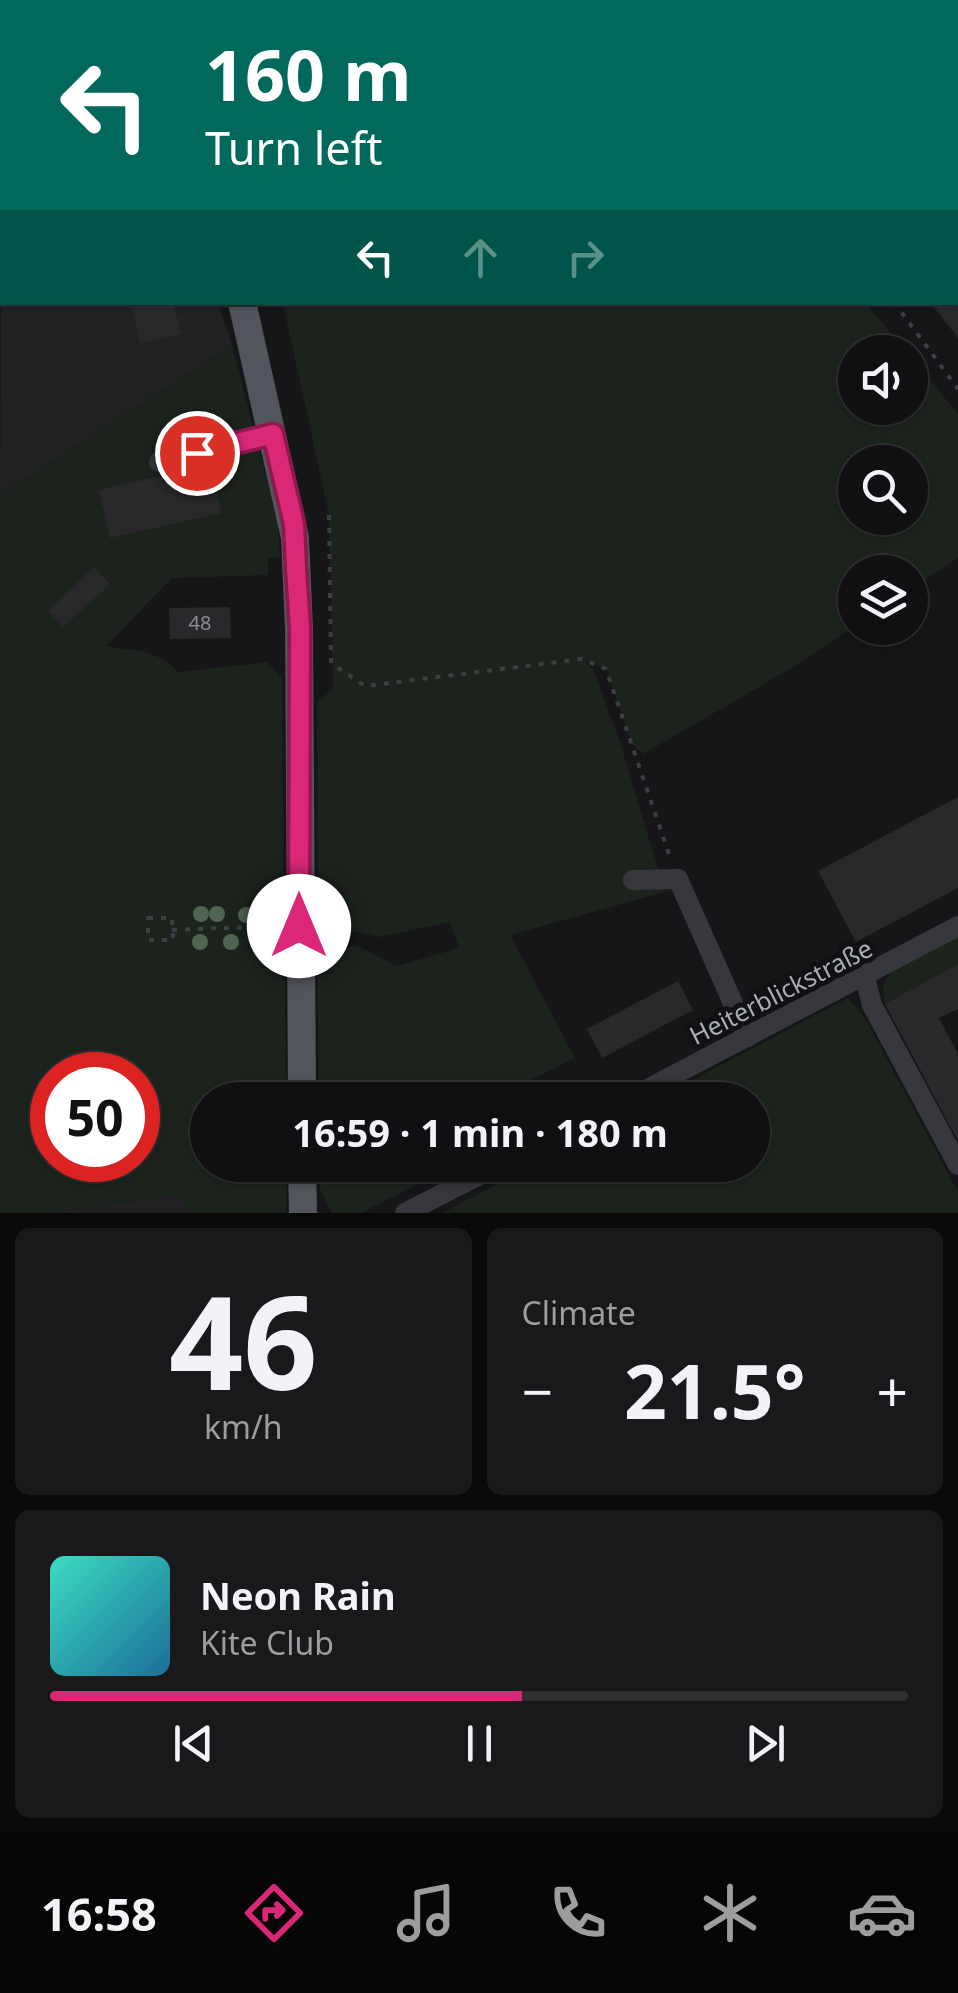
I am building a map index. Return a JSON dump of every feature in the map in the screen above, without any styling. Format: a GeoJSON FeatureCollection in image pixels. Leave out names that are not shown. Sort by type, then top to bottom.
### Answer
{"type":"FeatureCollection","features":[{"type":"Feature","properties":{"kind":"main road"},"geometry":{"type":"LineString","coordinates":[[243,305],[294,524],[302,1082]]}},
{"type":"Feature","properties":{"kind":"main road"},"geometry":{"type":"LineString","coordinates":[[302,1182],[303,1213]]}},
{"type":"Feature","properties":{"kind":"street"},"geometry":{"type":"LineString","coordinates":[[159,462],[273,434]]}},
{"type":"Feature","properties":{"kind":"street"},"geometry":{"type":"LineString","coordinates":[[632,880],[678,879],[748,1037]]}},
{"type":"Feature","properties":{"kind":"street","name":"Heiterblickstraße"},"geometry":{"type":"LineString","coordinates":[[661,1082],[958,926]]}},
{"type":"Feature","properties":{"kind":"street"},"geometry":{"type":"LineString","coordinates":[[865,977],[872,1005],[958,1165]]}},
{"type":"Feature","properties":{"kind":"street"},"geometry":{"type":"LineString","coordinates":[[405,1213],[466,1182]]}},
{"type":"Feature","properties":{"kind":"path"},"geometry":{"type":"LineString","coordinates":[[896,305],[958,389]]}},
{"type":"Feature","properties":{"kind":"path"},"geometry":{"type":"LineString","coordinates":[[328,515],[332,663],[365,686],[582,659],[606,669],[678,879]]}},
{"type":"Feature","properties":{"kind":"path"},"geometry":{"type":"LineString","coordinates":[[148,918],[172,918],[172,930],[172,940],[148,940],[148,918]]}},
{"type":"Feature","properties":{"kind":"path"},"geometry":{"type":"LineString","coordinates":[[172,930],[299,926]]}},
{"type":"Feature","properties":{"kind":"shaded area"},"geometry":{"type":"Polygon","coordinates":[[[1,305],[219,305],[232,345],[0,495],[1,305]]]}},
{"type":"Feature","properties":{"kind":"shaded area"},"geometry":{"type":"Polygon","coordinates":[[[283,305],[867,305],[892,335],[838,335],[838,425],[928,425],[928,378],[958,414],[958,558],[928,578],[928,555],[838,555],[838,637],[643,754],[632,744],[606,669],[585,661],[594,671],[621,745],[665,892],[510,935],[575,1058],[526,1082],[319,1082],[317,954],[356,945],[397,966],[459,948],[450,922],[380,937],[318,925],[317,702],[333,689],[329,515],[283,305]]]}},
{"type":"Feature","properties":{"kind":"shaded area"},"geometry":{"type":"Polygon","coordinates":[[[232,345],[278,523],[280,557],[268,558],[268,575],[172,578],[106,646],[154,655],[178,672],[267,662],[282,678],[286,1082],[190,1082],[190,1182],[287,1182],[286,1213],[189,1213],[182,1195],[47,1213],[0,1213],[0,495],[232,345]]]}},
{"type":"Feature","properties":{"kind":"shaded area"},"geometry":{"type":"Polygon","coordinates":[[[958,935],[958,964],[885,1004],[883,987],[891,970],[958,935]]]}},
{"type":"Feature","properties":{"kind":"shaded area"},"geometry":{"type":"Polygon","coordinates":[[[848,998],[865,1018],[958,1192],[958,1213],[442,1213],[501,1182],[770,1182],[770,1082],[689,1082],[848,998]]]}},
{"type":"Feature","properties":{"kind":"shaded area"},"geometry":{"type":"Polygon","coordinates":[[[320,1182],[422,1182],[361,1213],[332,1213],[320,1182]]]}},
{"type":"Feature","properties":{"kind":"shaded area"},"geometry":{"type":"Polygon","coordinates":[[[182,1195],[189,1213],[47,1213],[182,1195]]]}},
{"type":"Feature","properties":{"kind":"building"},"geometry":{"type":"Polygon","coordinates":[[[132,305],[174,305],[181,334],[140,343],[132,305]]]}},
{"type":"Feature","properties":{"kind":"building"},"geometry":{"type":"Polygon","coordinates":[[[932,305],[958,305],[958,338],[932,305]]]}},
{"type":"Feature","properties":{"kind":"building"},"geometry":{"type":"Polygon","coordinates":[[[210,465],[221,513],[110,538],[99,490],[210,465]]]}},
{"type":"Feature","properties":{"kind":"building"},"geometry":{"type":"Polygon","coordinates":[[[94,567],[110,584],[63,627],[48,611],[94,567]]]}},
{"type":"Feature","properties":{"kind":"building"},"geometry":{"type":"Polygon","coordinates":[[[230,607],[231,638],[170,639],[169,608],[230,607]]]}},
{"type":"Feature","properties":{"kind":"building"},"geometry":{"type":"Polygon","coordinates":[[[958,797],[958,888],[856,942],[818,871],[958,797]]]}},
{"type":"Feature","properties":{"kind":"building"},"geometry":{"type":"Polygon","coordinates":[[[958,964],[958,1009],[939,1018],[958,1054],[958,1141],[885,1004],[958,964]]]}},
{"type":"Feature","properties":{"kind":"building"},"geometry":{"type":"Polygon","coordinates":[[[678,981],[693,1010],[602,1058],[587,1029],[678,981]]]}},
{"type":"Feature","properties":{"kind":"route"},"geometry":{"type":"LineString","coordinates":[[197,453],[273,434],[290,505],[300,628],[299,926]]}}]}
